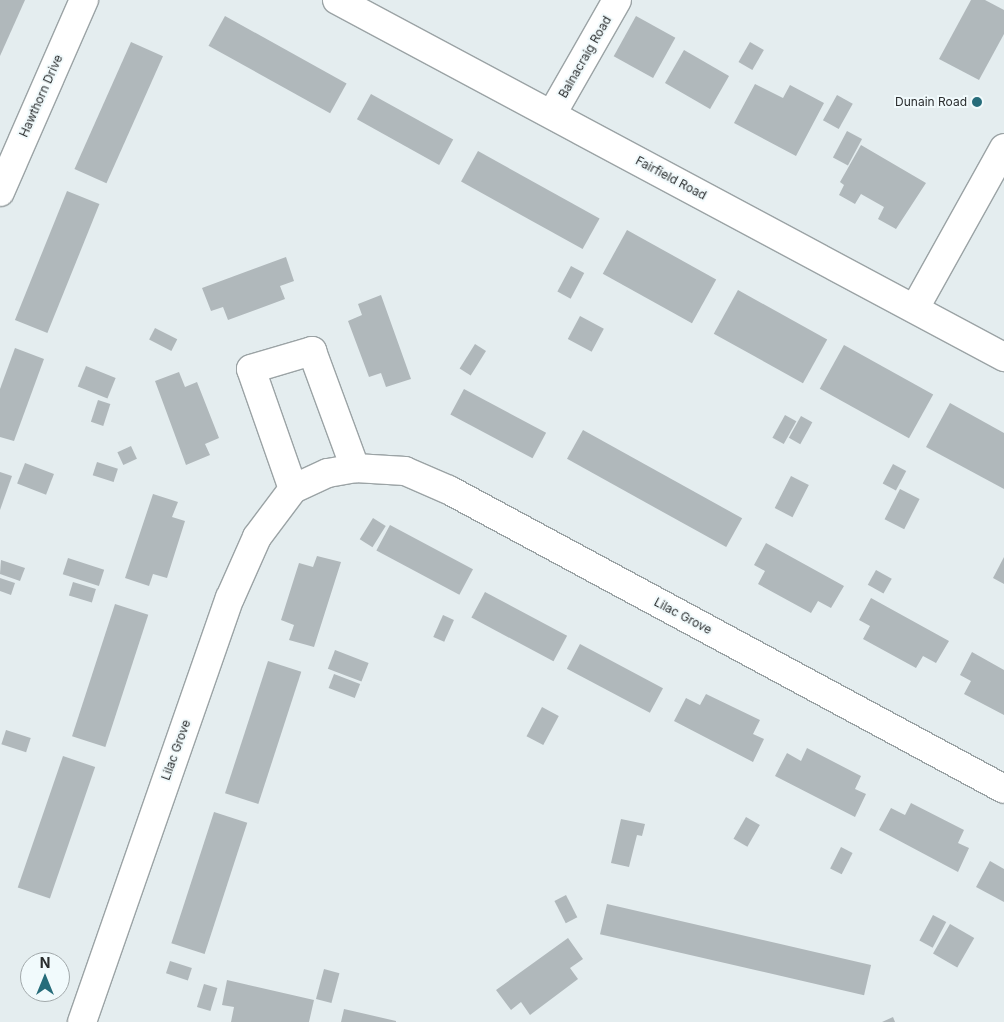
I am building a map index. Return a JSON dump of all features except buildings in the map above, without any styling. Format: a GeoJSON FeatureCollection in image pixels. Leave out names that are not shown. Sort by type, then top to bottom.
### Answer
{"type":"FeatureCollection","features":[{"type":"Feature","properties":{"kind":"street","name":"Hawthorn Drive"},"geometry":{"type":"LineString","coordinates":[[0,192],[84,0]]}},
{"type":"Feature","properties":{"kind":"street","name":"Fairfield Road"},"geometry":{"type":"LineString","coordinates":[[337,0],[1004,357]]}},
{"type":"Feature","properties":{"kind":"street","name":"Balnacraig Road"},"geometry":{"type":"LineString","coordinates":[[552,114],[618,0]]}},
{"type":"Feature","properties":{"kind":"street"},"geometry":{"type":"LineString","coordinates":[[915,308],[1004,148]]}},
{"type":"Feature","properties":{"kind":"street"},"geometry":{"type":"LineString","coordinates":[[293,489],[251,369],[312,351],[355,468]]}},
{"type":"Feature","properties":{"kind":"street","name":"Lilac Grove"},"geometry":{"type":"LineString","coordinates":[[82,1022],[230,598],[257,537],[293,489],[328,473],[355,468],[405,471],[449,490],[1004,788]]}},
{"type":"Feature","properties":{"kind":"place","name":"Dunain Road"},"geometry":{"type":"Point","coordinates":[977,102]}}]}
